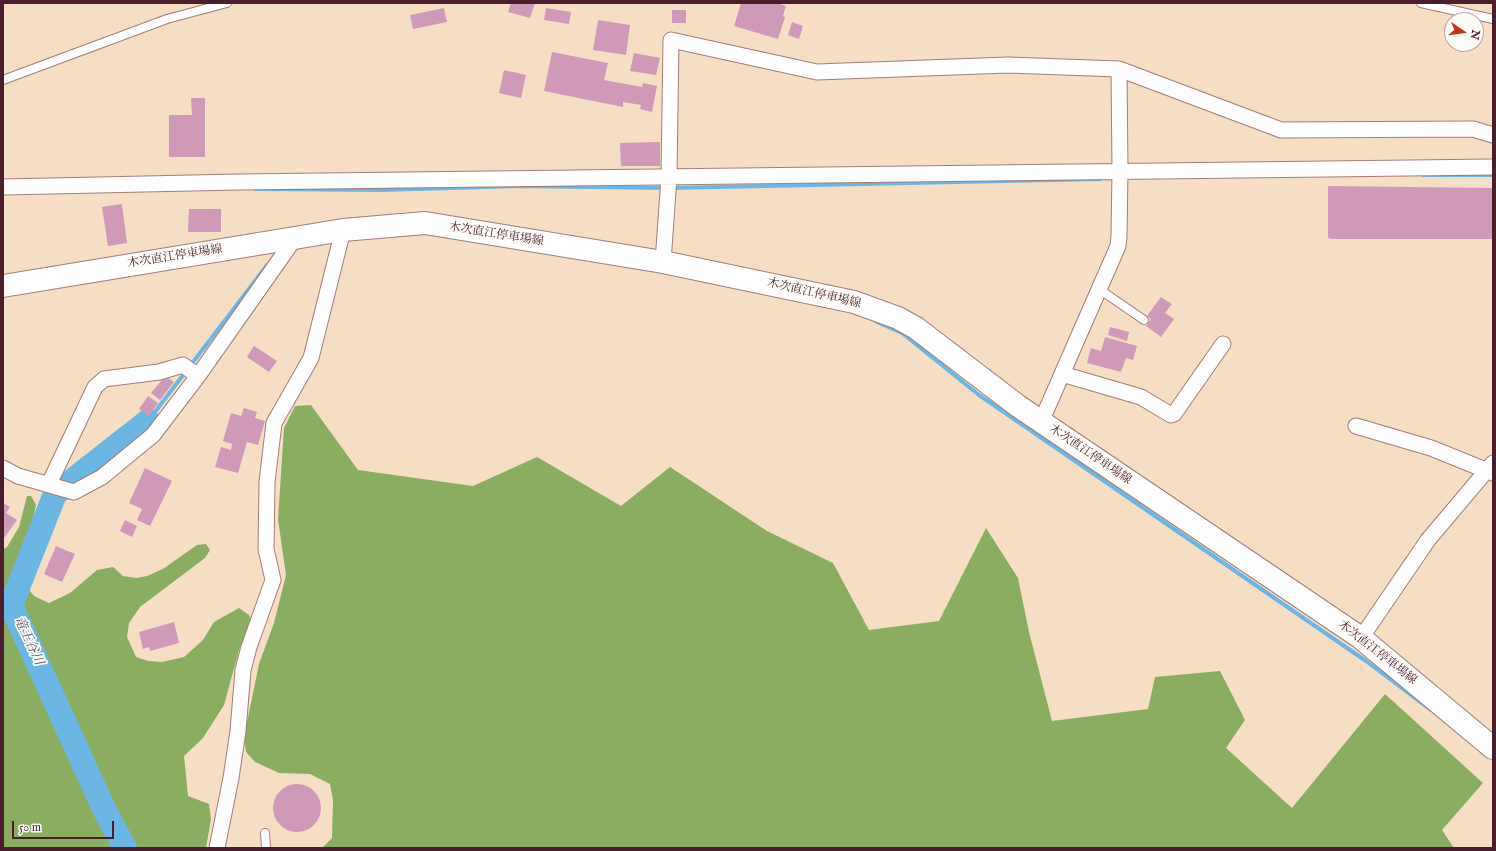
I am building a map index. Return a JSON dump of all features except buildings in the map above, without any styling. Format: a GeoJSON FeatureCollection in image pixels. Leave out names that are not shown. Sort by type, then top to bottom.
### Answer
{"type":"FeatureCollection","features":[{"type":"Feature","properties":{"kind":"main road","name":"木次直江停車場線"},"geometry":{"type":"LineString","coordinates":[[3,286],[343,230],[425,223],[663,262],[854,302],[898,318],[916,328],[1018,406],[1361,638],[1493,748]]}},
{"type":"Feature","properties":{"kind":"street"},"geometry":{"type":"LineString","coordinates":[[663,262],[669,177],[671,40],[817,72],[1008,66],[1119,69],[1281,130],[1473,129],[1493,135]]}},
{"type":"Feature","properties":{"kind":"street"},"geometry":{"type":"LineString","coordinates":[[1041,422],[1118,246],[1120,171],[1119,69]]}},
{"type":"Feature","properties":{"kind":"street"},"geometry":{"type":"LineString","coordinates":[[3,188],[231,182],[1493,167]]}},
{"type":"Feature","properties":{"kind":"street"},"geometry":{"type":"LineString","coordinates":[[217,848],[231,778],[238,731],[243,670],[249,647],[273,580],[266,549],[266,482],[274,423],[311,358],[343,230]]}},
{"type":"Feature","properties":{"kind":"street"},"geometry":{"type":"LineString","coordinates":[[3,468],[18,476],[74,492],[102,478],[153,435],[198,376],[295,238]]}},
{"type":"Feature","properties":{"kind":"street"},"geometry":{"type":"LineString","coordinates":[[1062,374],[1141,397],[1171,415],[1174,414],[1223,344]]}},
{"type":"Feature","properties":{"kind":"street"},"geometry":{"type":"LineString","coordinates":[[48,484],[94,387],[104,379],[159,372],[183,365],[198,376]]}},
{"type":"Feature","properties":{"kind":"street"},"geometry":{"type":"LineString","coordinates":[[1356,426],[1431,448],[1491,469],[1459,501],[1428,540],[1361,638]]}},
{"type":"Feature","properties":{"kind":"lane"},"geometry":{"type":"LineString","coordinates":[[3,80],[167,19],[227,3]]}},
{"type":"Feature","properties":{"kind":"lane"},"geometry":{"type":"LineString","coordinates":[[1421,3],[1493,19]]}},
{"type":"Feature","properties":{"kind":"lane"},"geometry":{"type":"LineString","coordinates":[[1098,289],[1144,320]]}},
{"type":"Feature","properties":{"kind":"lane"},"geometry":{"type":"LineString","coordinates":[[265,833],[266,848]]}},
{"type":"Feature","properties":{"kind":"green space"},"geometry":{"type":"Polygon","coordinates":[[[311,405],[358,470],[473,486],[537,457],[621,506],[670,467],[767,531],[833,563],[869,630],[939,621],[986,528],[1018,578],[1029,632],[1052,721],[1148,709],[1155,677],[1220,671],[1245,720],[1226,748],[1292,808],[1385,694],[1483,783],[1442,830],[1454,848],[322,848],[332,838],[333,800],[330,784],[310,774],[279,773],[255,762],[246,752],[244,737],[259,664],[274,623],[286,575],[278,519],[284,428],[295,406],[311,405]]]}},
{"type":"Feature","properties":{"kind":"green space"},"geometry":{"type":"Polygon","coordinates":[[[27,496],[31,496],[36,505],[20,568],[27,587],[34,596],[49,603],[70,593],[97,570],[113,567],[123,576],[136,578],[147,576],[163,569],[197,545],[206,544],[210,550],[205,558],[140,607],[129,623],[127,637],[136,657],[148,661],[162,662],[184,657],[203,640],[214,622],[239,608],[249,615],[252,622],[239,650],[224,705],[203,738],[184,756],[188,796],[209,804],[211,819],[206,848],[3,848],[3,549],[7,547],[19,527],[27,496]]]}},
{"type":"Feature","properties":{"kind":"waterway"},"geometry":{"type":"LineString","coordinates":[[1423,175],[1493,175]]}},
{"type":"Feature","properties":{"kind":"waterway"},"geometry":{"type":"LineString","coordinates":[[671,188],[1100,179]]}},
{"type":"Feature","properties":{"kind":"waterway"},"geometry":{"type":"LineString","coordinates":[[255,189],[382,190],[518,186],[664,188]]}},
{"type":"Feature","properties":{"kind":"waterway"},"geometry":{"type":"LineString","coordinates":[[148,421],[268,264]]}},
{"type":"Feature","properties":{"kind":"waterway"},"geometry":{"type":"LineString","coordinates":[[877,322],[902,333],[979,395],[1366,661],[1431,710]]}},
{"type":"Feature","properties":{"kind":"waterway","name":"竜王谷川"},"geometry":{"type":"LineString","coordinates":[[125,848],[106,813],[11,605],[55,494],[148,421]]}}]}
